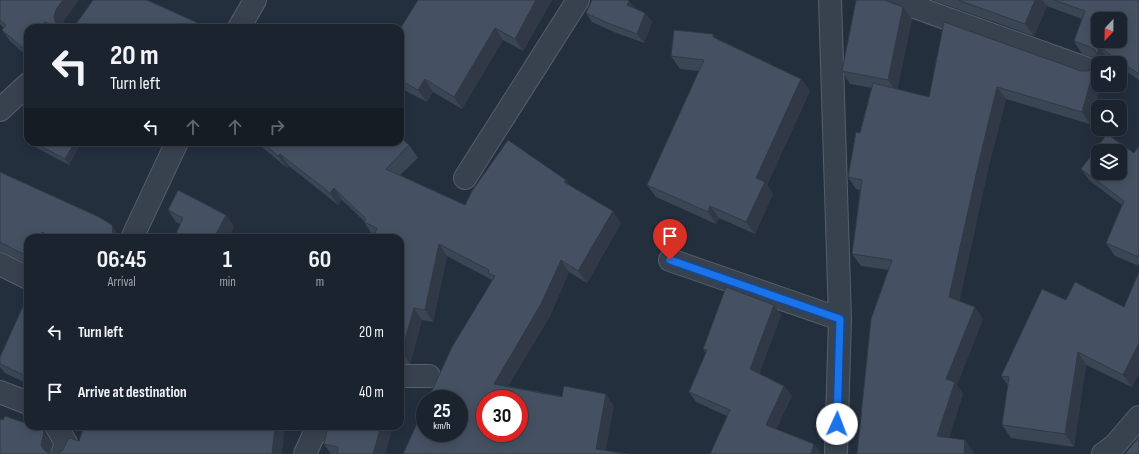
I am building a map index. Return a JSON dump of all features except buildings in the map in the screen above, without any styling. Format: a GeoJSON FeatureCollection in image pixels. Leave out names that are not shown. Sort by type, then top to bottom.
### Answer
{"type":"FeatureCollection","features":[{"type":"Feature","properties":{"kind":"street"},"geometry":{"type":"LineString","coordinates":[[241,24],[255,0]]}},
{"type":"Feature","properties":{"kind":"street"},"geometry":{"type":"LineString","coordinates":[[465,178],[578,0]]}},
{"type":"Feature","properties":{"kind":"street"},"geometry":{"type":"LineString","coordinates":[[830,0],[840,319],[836,454]]}},
{"type":"Feature","properties":{"kind":"street"},"geometry":{"type":"LineString","coordinates":[[895,0],[1091,70]]}},
{"type":"Feature","properties":{"kind":"street"},"geometry":{"type":"LineString","coordinates":[[0,110],[24,88]]}},
{"type":"Feature","properties":{"kind":"street"},"geometry":{"type":"LineString","coordinates":[[134,234],[175,146]]}},
{"type":"Feature","properties":{"kind":"street"},"geometry":{"type":"LineString","coordinates":[[670,260],[840,319]]}},
{"type":"Feature","properties":{"kind":"street"},"geometry":{"type":"LineString","coordinates":[[0,264],[24,276]]}},
{"type":"Feature","properties":{"kind":"street"},"geometry":{"type":"LineString","coordinates":[[404,376],[429,376]]}},
{"type":"Feature","properties":{"kind":"street"},"geometry":{"type":"LineString","coordinates":[[0,392],[24,401]]}},
{"type":"Feature","properties":{"kind":"street"},"geometry":{"type":"LineString","coordinates":[[1103,454],[1114,446],[1139,417]]}},
{"type":"Feature","properties":{"kind":"street"},"geometry":{"type":"LineString","coordinates":[[58,430],[66,443],[62,454]]}},
{"type":"Feature","properties":{"kind":"street"},"geometry":{"type":"LineString","coordinates":[[305,454],[314,434],[322,430]]}},
{"type":"Feature","properties":{"kind":"route"},"geometry":{"type":"LineString","coordinates":[[670,260],[840,319],[837,424]]}}]}
